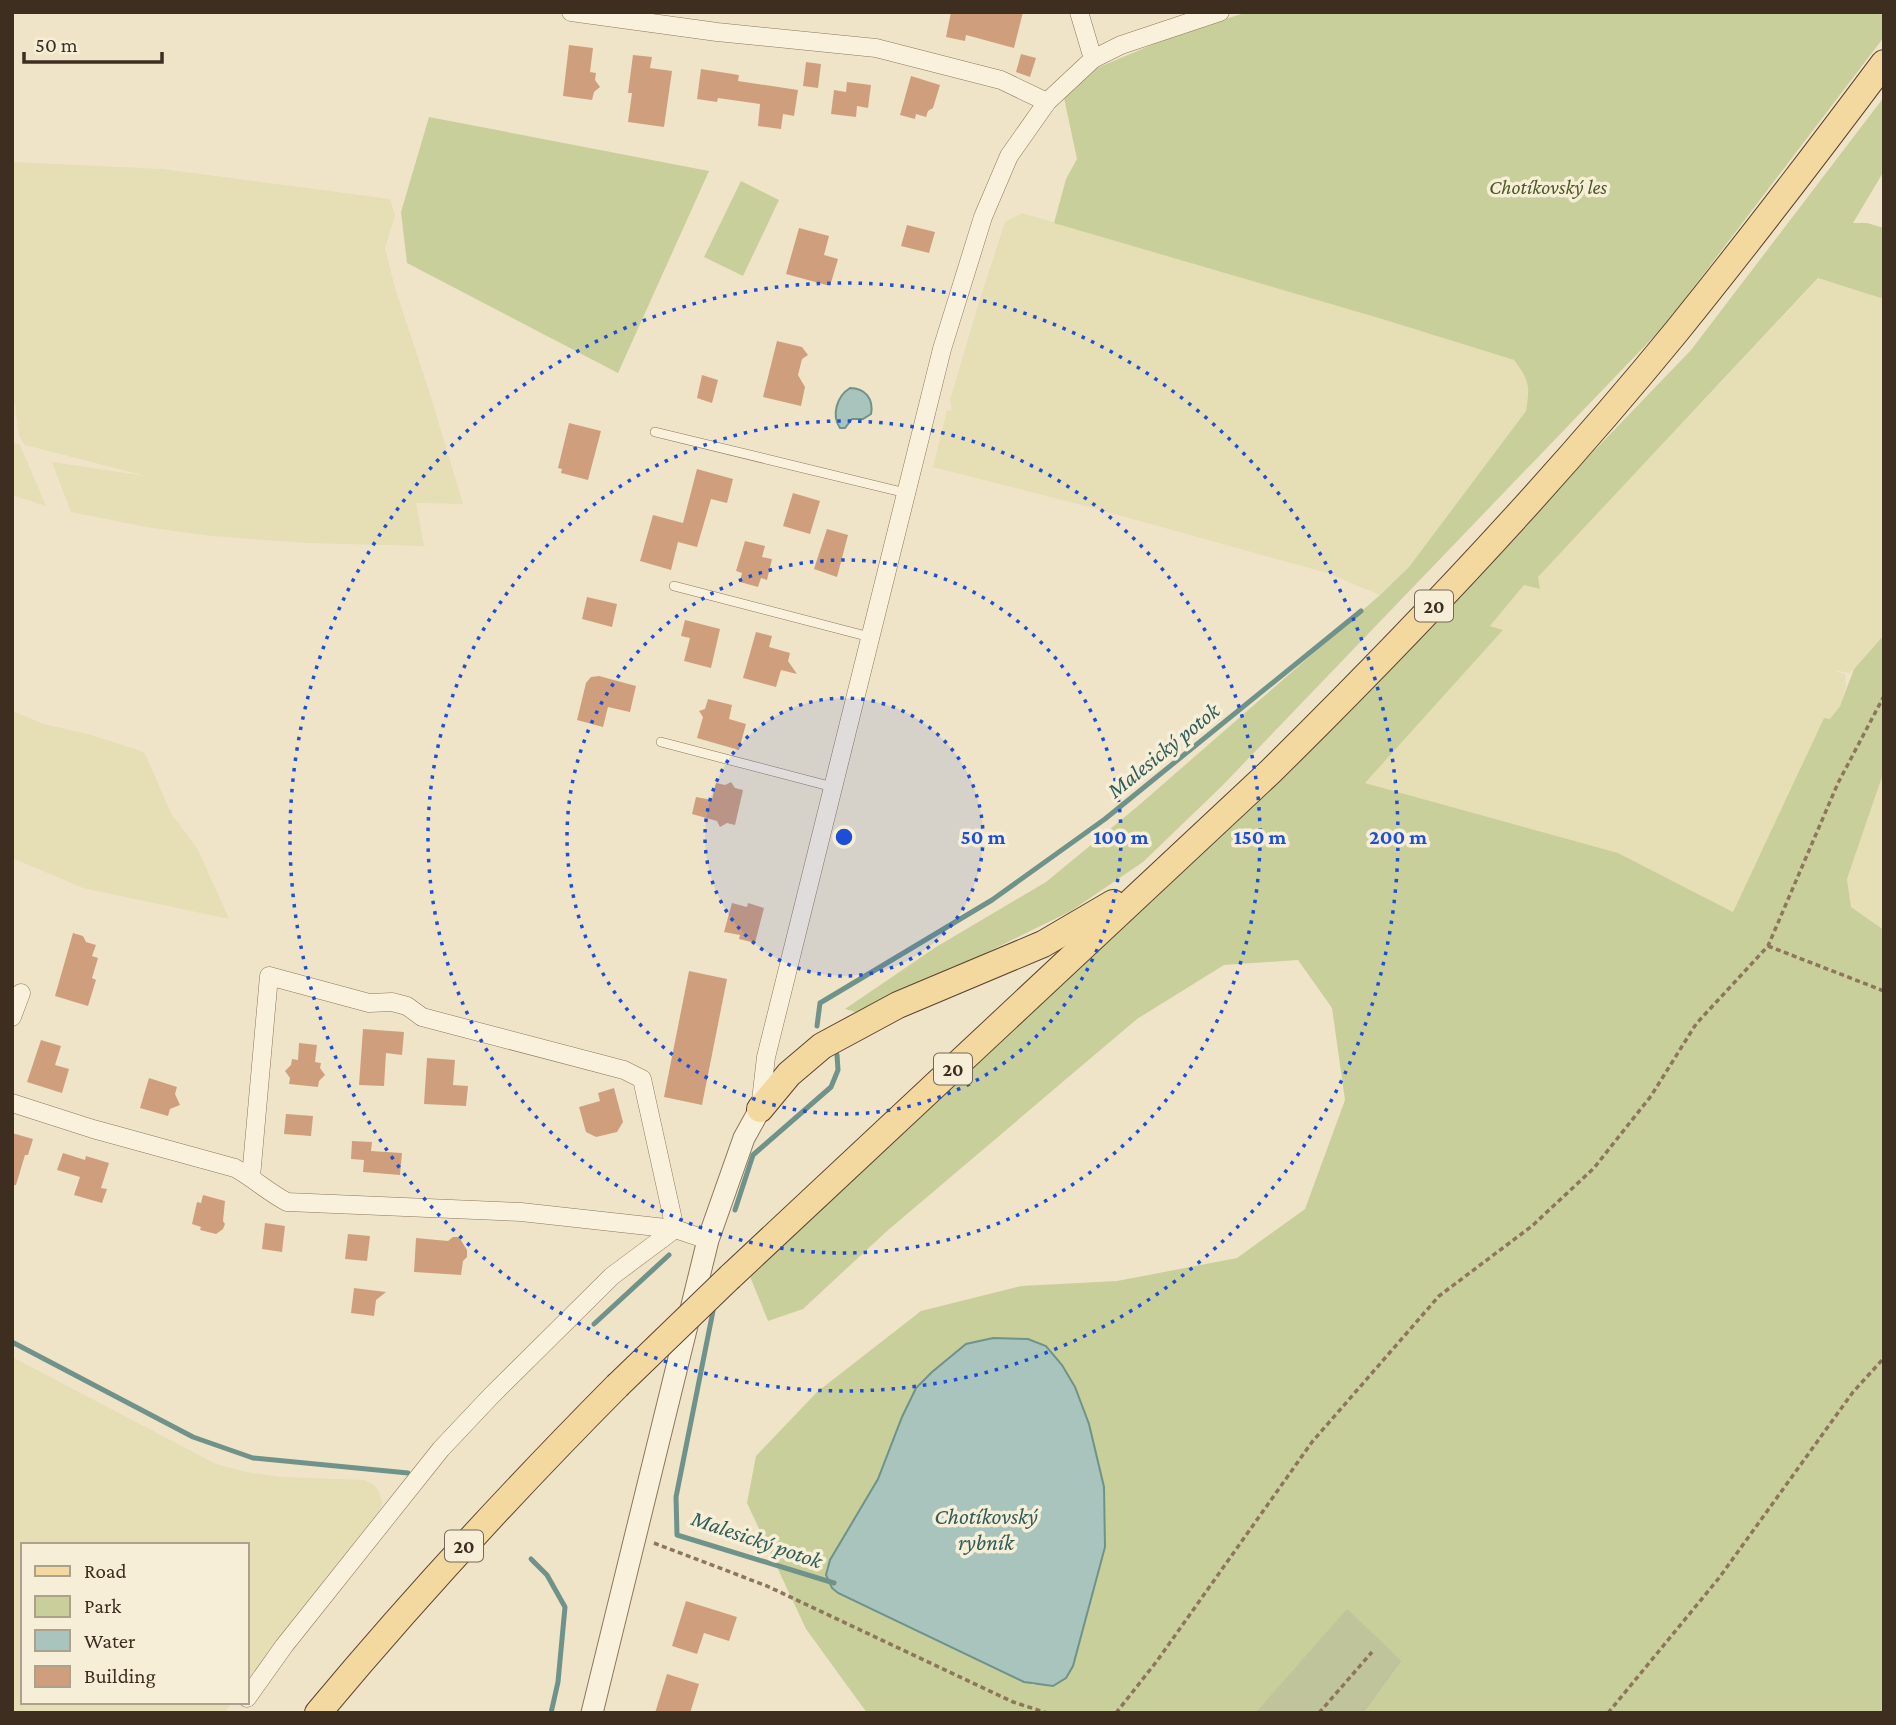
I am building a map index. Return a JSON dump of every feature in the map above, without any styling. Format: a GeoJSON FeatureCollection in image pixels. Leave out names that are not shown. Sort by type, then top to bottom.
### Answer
{"type":"FeatureCollection","features":[{"type":"Feature","properties":{"kind":"main road","name":"20"},"geometry":{"type":"LineString","coordinates":[[318,1713],[438,1574],[524,1480],[617,1386],[730,1277],[1176,862],[1362,681],[1447,592],[1566,460],[1692,312],[1794,184],[1884,63]]}},
{"type":"Feature","properties":{"kind":"main road"},"geometry":{"type":"LineString","coordinates":[[760,1109],[789,1074],[822,1046],[898,1005],[1043,944],[1089,919],[1176,862]]}},
{"type":"Feature","properties":{"kind":"street"},"geometry":{"type":"LineString","coordinates":[[571,12],[717,32],[876,48],[1001,80],[1047,102]]}},
{"type":"Feature","properties":{"kind":"street"},"geometry":{"type":"LineString","coordinates":[[1079,12],[1093,59]]}},
{"type":"Feature","properties":{"kind":"street"},"geometry":{"type":"LineString","coordinates":[[592,1713],[708,1240],[744,1138],[760,1109],[766,1057],[942,349],[983,217],[1009,156],[1047,102],[1093,59],[1121,45],[1220,12]]}},
{"type":"Feature","properties":{"kind":"street"},"geometry":{"type":"LineString","coordinates":[[251,1177],[269,975],[369,1003],[388,1001],[403,1004],[422,1017],[624,1070],[642,1079],[675,1229]]}},
{"type":"Feature","properties":{"kind":"street"},"geometry":{"type":"LineString","coordinates":[[12,1017],[21,993]]}},
{"type":"Feature","properties":{"kind":"street"},"geometry":{"type":"LineString","coordinates":[[12,1102],[93,1129],[235,1168],[251,1177],[266,1191],[287,1202],[521,1212],[675,1229],[708,1240]]}},
{"type":"Feature","properties":{"kind":"street"},"geometry":{"type":"LineString","coordinates":[[248,1697],[284,1646],[441,1449],[612,1276],[675,1229]]}},
{"type":"Feature","properties":{"kind":"lane"},"geometry":{"type":"LineString","coordinates":[[655,432],[906,494]]}},
{"type":"Feature","properties":{"kind":"lane"},"geometry":{"type":"LineString","coordinates":[[674,586],[870,637]]}},
{"type":"Feature","properties":{"kind":"lane"},"geometry":{"type":"LineString","coordinates":[[661,742],[833,787]]}},
{"type":"Feature","properties":{"kind":"path"},"geometry":{"type":"LineString","coordinates":[[1116,1713],[1165,1650],[1312,1442],[1439,1296],[1532,1226],[1594,1168],[1651,1096],[1696,1024],[1768,946],[1838,783],[1884,696]]}},
{"type":"Feature","properties":{"kind":"path"},"geometry":{"type":"LineString","coordinates":[[1768,946],[1884,990]]}},
{"type":"Feature","properties":{"kind":"path"},"geometry":{"type":"LineString","coordinates":[[1608,1713],[1719,1578],[1853,1392],[1884,1358]]}},
{"type":"Feature","properties":{"kind":"path"},"geometry":{"type":"LineString","coordinates":[[635,1536],[767,1586],[1013,1702],[1046,1713]]}},
{"type":"Feature","properties":{"kind":"path"},"geometry":{"type":"LineString","coordinates":[[1319,1713],[1372,1652]]}},
{"type":"Feature","properties":{"kind":"shaded area"},"geometry":{"type":"Polygon","coordinates":[[[12,162],[162,169],[390,199],[395,216],[385,248],[463,504],[416,503],[424,546],[307,543],[211,536],[146,527],[71,512],[52,462],[146,476],[25,445],[19,436],[15,404],[12,400],[12,162]]]}},
{"type":"Feature","properties":{"kind":"shaded area"},"geometry":{"type":"Polygon","coordinates":[[[1022,213],[1514,360],[1526,375],[1530,387],[1526,411],[1409,567],[1380,595],[1327,573],[933,467],[947,410],[952,411],[950,400],[1005,222],[1022,213]]]}},
{"type":"Feature","properties":{"kind":"shaded area"},"geometry":{"type":"Polygon","coordinates":[[[1819,278],[1884,299],[1884,635],[1850,673],[1832,670],[1845,674],[1846,687],[1840,706],[1830,720],[1824,718],[1733,912],[1618,853],[1365,783],[1502,631],[1490,626],[1524,585],[1540,589],[1538,577],[1819,278]]]}},
{"type":"Feature","properties":{"kind":"shaded area"},"geometry":{"type":"Polygon","coordinates":[[[12,442],[20,445],[46,506],[12,495],[12,442]]]}},
{"type":"Feature","properties":{"kind":"shaded area"},"geometry":{"type":"Polygon","coordinates":[[[12,711],[44,724],[144,752],[171,813],[198,850],[229,919],[83,888],[12,858],[12,711]]]}},
{"type":"Feature","properties":{"kind":"shaded area"},"geometry":{"type":"Polygon","coordinates":[[[1884,771],[1884,930],[1851,907],[1847,879],[1884,771]]]}},
{"type":"Feature","properties":{"kind":"shaded area"},"geometry":{"type":"Polygon","coordinates":[[[12,1357],[216,1464],[281,1477],[364,1480],[379,1491],[382,1503],[378,1517],[248,1681],[248,1543],[21,1543],[21,1704],[231,1704],[224,1713],[12,1713],[12,1357]]]}},
{"type":"Feature","properties":{"kind":"green space","name":"Chotíkovský les"},"geometry":{"type":"Polygon","coordinates":[[[1248,12],[1884,12],[1884,37],[1664,326],[1221,787],[1143,862],[1071,911],[862,1014],[845,1009],[936,947],[1046,882],[1138,806],[1380,595],[1409,567],[1526,411],[1528,384],[1514,360],[1054,223],[1066,179],[1077,159],[1064,98],[1092,70],[1180,33],[1248,12]]]}},
{"type":"Feature","properties":{"kind":"green space"},"geometry":{"type":"Polygon","coordinates":[[[1884,97],[1884,171],[1853,223],[1867,223],[1884,228],[1884,299],[1818,278],[1538,577],[1540,589],[1524,585],[1490,626],[1503,630],[1365,783],[1618,853],[1733,912],[1824,718],[1830,719],[1840,706],[1854,669],[1884,635],[1884,771],[1847,879],[1851,907],[1884,930],[1884,1713],[1364,1713],[1402,1661],[1347,1610],[1255,1713],[867,1713],[806,1629],[747,1503],[756,1456],[817,1392],[921,1311],[1021,1286],[1117,1281],[1237,1258],[1305,1209],[1345,1100],[1332,1008],[1298,960],[1224,965],[1137,1019],[887,1231],[803,1309],[768,1321],[749,1274],[1246,813],[1691,350],[1884,97]],[[993,1338],[966,1344],[916,1388],[878,1479],[830,1560],[838,1593],[1033,1685],[1066,1678],[1073,1665],[1105,1547],[1075,1387],[1047,1346],[1013,1338],[993,1338]]]}},
{"type":"Feature","properties":{"kind":"green space"},"geometry":{"type":"Polygon","coordinates":[[[429,117],[709,171],[618,373],[407,263],[401,212],[429,117]]]}},
{"type":"Feature","properties":{"kind":"green space"},"geometry":{"type":"Polygon","coordinates":[[[741,181],[779,200],[743,276],[704,257],[741,181]]]}},
{"type":"Feature","properties":{"kind":"green space"},"geometry":{"type":"Polygon","coordinates":[[[1347,1609],[1402,1661],[1364,1713],[1255,1713],[1347,1609]]]}},
{"type":"Feature","properties":{"kind":"water"},"geometry":{"type":"Polygon","coordinates":[[[850,388],[867,395],[870,399],[871,414],[863,419],[852,419],[845,428],[840,428],[836,417],[837,406],[845,391],[850,388]]]}},
{"type":"Feature","properties":{"kind":"water","name":"Chotíkovský rybník"},"geometry":{"type":"Polygon","coordinates":[[[993,1338],[1028,1339],[1046,1346],[1062,1365],[1075,1387],[1089,1424],[1104,1487],[1105,1547],[1073,1666],[1066,1678],[1053,1686],[1024,1682],[838,1593],[832,1588],[826,1575],[830,1560],[878,1479],[916,1388],[966,1344],[993,1338]]]}},
{"type":"Feature","properties":{"kind":"building"},"geometry":{"type":"Polygon","coordinates":[[[951,12],[1023,12],[1014,48],[966,35],[965,41],[946,37],[951,12]]]}},
{"type":"Feature","properties":{"kind":"building"},"geometry":{"type":"Polygon","coordinates":[[[569,45],[593,48],[590,72],[596,73],[595,80],[600,87],[594,92],[592,100],[563,96],[569,45]]]}},
{"type":"Feature","properties":{"kind":"building"},"geometry":{"type":"Polygon","coordinates":[[[1021,54],[1036,58],[1030,77],[1016,72],[1021,54]]]}},
{"type":"Feature","properties":{"kind":"building"},"geometry":{"type":"Polygon","coordinates":[[[633,55],[652,57],[650,68],[672,71],[664,127],[628,122],[632,93],[628,93],[633,55]]]}},
{"type":"Feature","properties":{"kind":"building"},"geometry":{"type":"Polygon","coordinates":[[[806,62],[821,64],[818,88],[803,86],[806,62]]]}},
{"type":"Feature","properties":{"kind":"building"},"geometry":{"type":"Polygon","coordinates":[[[701,69],[739,75],[738,81],[798,90],[794,116],[783,114],[781,129],[758,126],[760,104],[718,98],[717,102],[697,99],[701,69]]]}},
{"type":"Feature","properties":{"kind":"building"},"geometry":{"type":"Polygon","coordinates":[[[911,76],[940,85],[933,108],[928,111],[926,117],[916,114],[915,119],[900,115],[911,76]]]}},
{"type":"Feature","properties":{"kind":"building"},"geometry":{"type":"Polygon","coordinates":[[[847,82],[871,85],[868,108],[857,106],[856,117],[831,114],[834,90],[846,92],[847,82]]]}},
{"type":"Feature","properties":{"kind":"building"},"geometry":{"type":"Polygon","coordinates":[[[907,225],[935,232],[929,253],[901,246],[907,225]]]}},
{"type":"Feature","properties":{"kind":"building"},"geometry":{"type":"Polygon","coordinates":[[[799,228],[829,236],[824,255],[838,259],[830,286],[786,274],[799,228]]]}},
{"type":"Feature","properties":{"kind":"building"},"geometry":{"type":"Polygon","coordinates":[[[777,341],[802,347],[808,355],[802,359],[798,375],[805,387],[801,406],[763,397],[777,341]]]}},
{"type":"Feature","properties":{"kind":"building"},"geometry":{"type":"Polygon","coordinates":[[[702,375],[718,380],[712,403],[697,398],[702,375]]]}},
{"type":"Feature","properties":{"kind":"building"},"geometry":{"type":"Polygon","coordinates":[[[569,423],[601,431],[588,480],[561,473],[562,469],[558,468],[569,423]]]}},
{"type":"Feature","properties":{"kind":"building"},"geometry":{"type":"Polygon","coordinates":[[[697,469],[733,479],[727,503],[711,499],[697,547],[678,542],[671,570],[640,561],[653,515],[683,523],[697,469]]]}},
{"type":"Feature","properties":{"kind":"building"},"geometry":{"type":"Polygon","coordinates":[[[793,493],[820,501],[810,534],[783,526],[793,493]]]}},
{"type":"Feature","properties":{"kind":"building"},"geometry":{"type":"Polygon","coordinates":[[[827,529],[848,535],[837,577],[814,569],[827,529]]]}},
{"type":"Feature","properties":{"kind":"building"},"geometry":{"type":"Polygon","coordinates":[[[745,541],[765,546],[762,557],[772,559],[767,580],[761,578],[758,587],[740,582],[742,573],[736,571],[745,541]]]}},
{"type":"Feature","properties":{"kind":"building"},"geometry":{"type":"Polygon","coordinates":[[[587,597],[617,604],[612,627],[582,619],[587,597]]]}},
{"type":"Feature","properties":{"kind":"building"},"geometry":{"type":"Polygon","coordinates":[[[685,620],[720,629],[711,668],[684,661],[690,638],[681,636],[685,620]]]}},
{"type":"Feature","properties":{"kind":"building"},"geometry":{"type":"Polygon","coordinates":[[[756,632],[772,636],[769,647],[790,653],[788,661],[797,674],[781,670],[776,687],[743,678],[756,632]]]}},
{"type":"Feature","properties":{"kind":"building"},"geometry":{"type":"Polygon","coordinates":[[[599,676],[636,686],[630,712],[608,707],[603,727],[577,720],[586,683],[591,677],[599,676]]]}},
{"type":"Feature","properties":{"kind":"building"},"geometry":{"type":"Polygon","coordinates":[[[708,699],[732,705],[729,719],[746,724],[739,750],[697,738],[703,717],[699,711],[705,709],[708,699]]]}},
{"type":"Feature","properties":{"kind":"building"},"geometry":{"type":"Polygon","coordinates":[[[731,782],[735,788],[743,790],[735,825],[727,823],[720,827],[717,821],[692,814],[696,797],[712,800],[716,783],[725,785],[731,782]]]}},
{"type":"Feature","properties":{"kind":"building"},"geometry":{"type":"Polygon","coordinates":[[[732,903],[747,907],[748,903],[764,908],[755,943],[739,939],[740,935],[724,932],[732,903]]]}},
{"type":"Feature","properties":{"kind":"building"},"geometry":{"type":"Polygon","coordinates":[[[73,933],[96,945],[92,956],[98,958],[92,978],[96,980],[88,1006],[55,996],[73,933]]]}},
{"type":"Feature","properties":{"kind":"building"},"geometry":{"type":"Polygon","coordinates":[[[689,971],[727,979],[702,1105],[664,1097],[689,971]]]}},
{"type":"Feature","properties":{"kind":"building"},"geometry":{"type":"Polygon","coordinates":[[[363,1029],[404,1032],[402,1055],[386,1053],[384,1086],[359,1085],[363,1029]]]}},
{"type":"Feature","properties":{"kind":"building"},"geometry":{"type":"Polygon","coordinates":[[[41,1040],[61,1046],[55,1065],[69,1069],[62,1093],[27,1082],[41,1040]]]}},
{"type":"Feature","properties":{"kind":"building"},"geometry":{"type":"Polygon","coordinates":[[[299,1043],[317,1045],[315,1062],[321,1063],[320,1068],[325,1075],[319,1081],[318,1087],[289,1084],[290,1078],[285,1071],[291,1065],[292,1059],[298,1060],[299,1043]]]}},
{"type":"Feature","properties":{"kind":"building"},"geometry":{"type":"Polygon","coordinates":[[[427,1058],[455,1060],[453,1085],[468,1086],[466,1106],[424,1104],[427,1058]]]}},
{"type":"Feature","properties":{"kind":"building"},"geometry":{"type":"Polygon","coordinates":[[[149,1078],[177,1087],[175,1094],[180,1105],[170,1109],[168,1116],[140,1108],[149,1078]]]}},
{"type":"Feature","properties":{"kind":"building"},"geometry":{"type":"Polygon","coordinates":[[[614,1088],[623,1122],[617,1132],[596,1137],[586,1132],[579,1107],[600,1101],[598,1093],[614,1088]]]}},
{"type":"Feature","properties":{"kind":"building"},"geometry":{"type":"Polygon","coordinates":[[[286,1114],[313,1116],[311,1136],[284,1134],[286,1114]]]}},
{"type":"Feature","properties":{"kind":"building"},"geometry":{"type":"Polygon","coordinates":[[[12,1133],[33,1139],[16,1185],[12,1185],[12,1133]]]}},
{"type":"Feature","properties":{"kind":"building"},"geometry":{"type":"Polygon","coordinates":[[[352,1141],[372,1142],[371,1151],[402,1153],[400,1175],[363,1172],[364,1160],[351,1159],[352,1141]]]}},
{"type":"Feature","properties":{"kind":"building"},"geometry":{"type":"Polygon","coordinates":[[[63,1153],[85,1160],[86,1156],[109,1163],[101,1188],[107,1189],[102,1203],[74,1195],[80,1177],[57,1170],[63,1153]]]}},
{"type":"Feature","properties":{"kind":"building"},"geometry":{"type":"Polygon","coordinates":[[[203,1195],[225,1201],[225,1224],[216,1234],[200,1230],[201,1227],[192,1224],[197,1202],[201,1203],[203,1195]]]}},
{"type":"Feature","properties":{"kind":"building"},"geometry":{"type":"Polygon","coordinates":[[[265,1223],[285,1226],[282,1252],[262,1249],[265,1223]]]}},
{"type":"Feature","properties":{"kind":"building"},"geometry":{"type":"Polygon","coordinates":[[[348,1234],[370,1236],[367,1261],[345,1259],[348,1234]]]}},
{"type":"Feature","properties":{"kind":"building"},"geometry":{"type":"Polygon","coordinates":[[[459,1237],[467,1250],[461,1275],[414,1272],[416,1238],[448,1241],[459,1237]]]}},
{"type":"Feature","properties":{"kind":"building"},"geometry":{"type":"Polygon","coordinates":[[[354,1288],[386,1292],[376,1300],[374,1316],[351,1313],[354,1288]]]}},
{"type":"Feature","properties":{"kind":"building"},"geometry":{"type":"Polygon","coordinates":[[[686,1601],[737,1617],[729,1641],[704,1633],[697,1654],[672,1646],[686,1601]]]}},
{"type":"Feature","properties":{"kind":"building"},"geometry":{"type":"Polygon","coordinates":[[[667,1674],[699,1684],[690,1713],[655,1713],[667,1674]]]}},
{"type":"Feature","properties":{"kind":"waterway","name":"Malesický potok"},"geometry":{"type":"LineString","coordinates":[[817,1026],[820,1003],[992,900],[1105,819],[1361,611]]}},
{"type":"Feature","properties":{"kind":"waterway","name":"Malesický potok"},"geometry":{"type":"LineString","coordinates":[[735,1210],[753,1155],[831,1087],[838,1070],[837,1055]]}},
{"type":"Feature","properties":{"kind":"waterway"},"geometry":{"type":"LineString","coordinates":[[594,1324],[669,1255]]}},
{"type":"Feature","properties":{"kind":"waterway","name":"Malesický potok"},"geometry":{"type":"LineString","coordinates":[[713,1311],[676,1497],[677,1535],[834,1583]]}},
{"type":"Feature","properties":{"kind":"waterway"},"geometry":{"type":"LineString","coordinates":[[12,1342],[193,1437],[253,1458],[408,1473]]}},
{"type":"Feature","properties":{"kind":"waterway"},"geometry":{"type":"LineString","coordinates":[[531,1559],[547,1575],[565,1607],[558,1682],[551,1713]]}}]}
